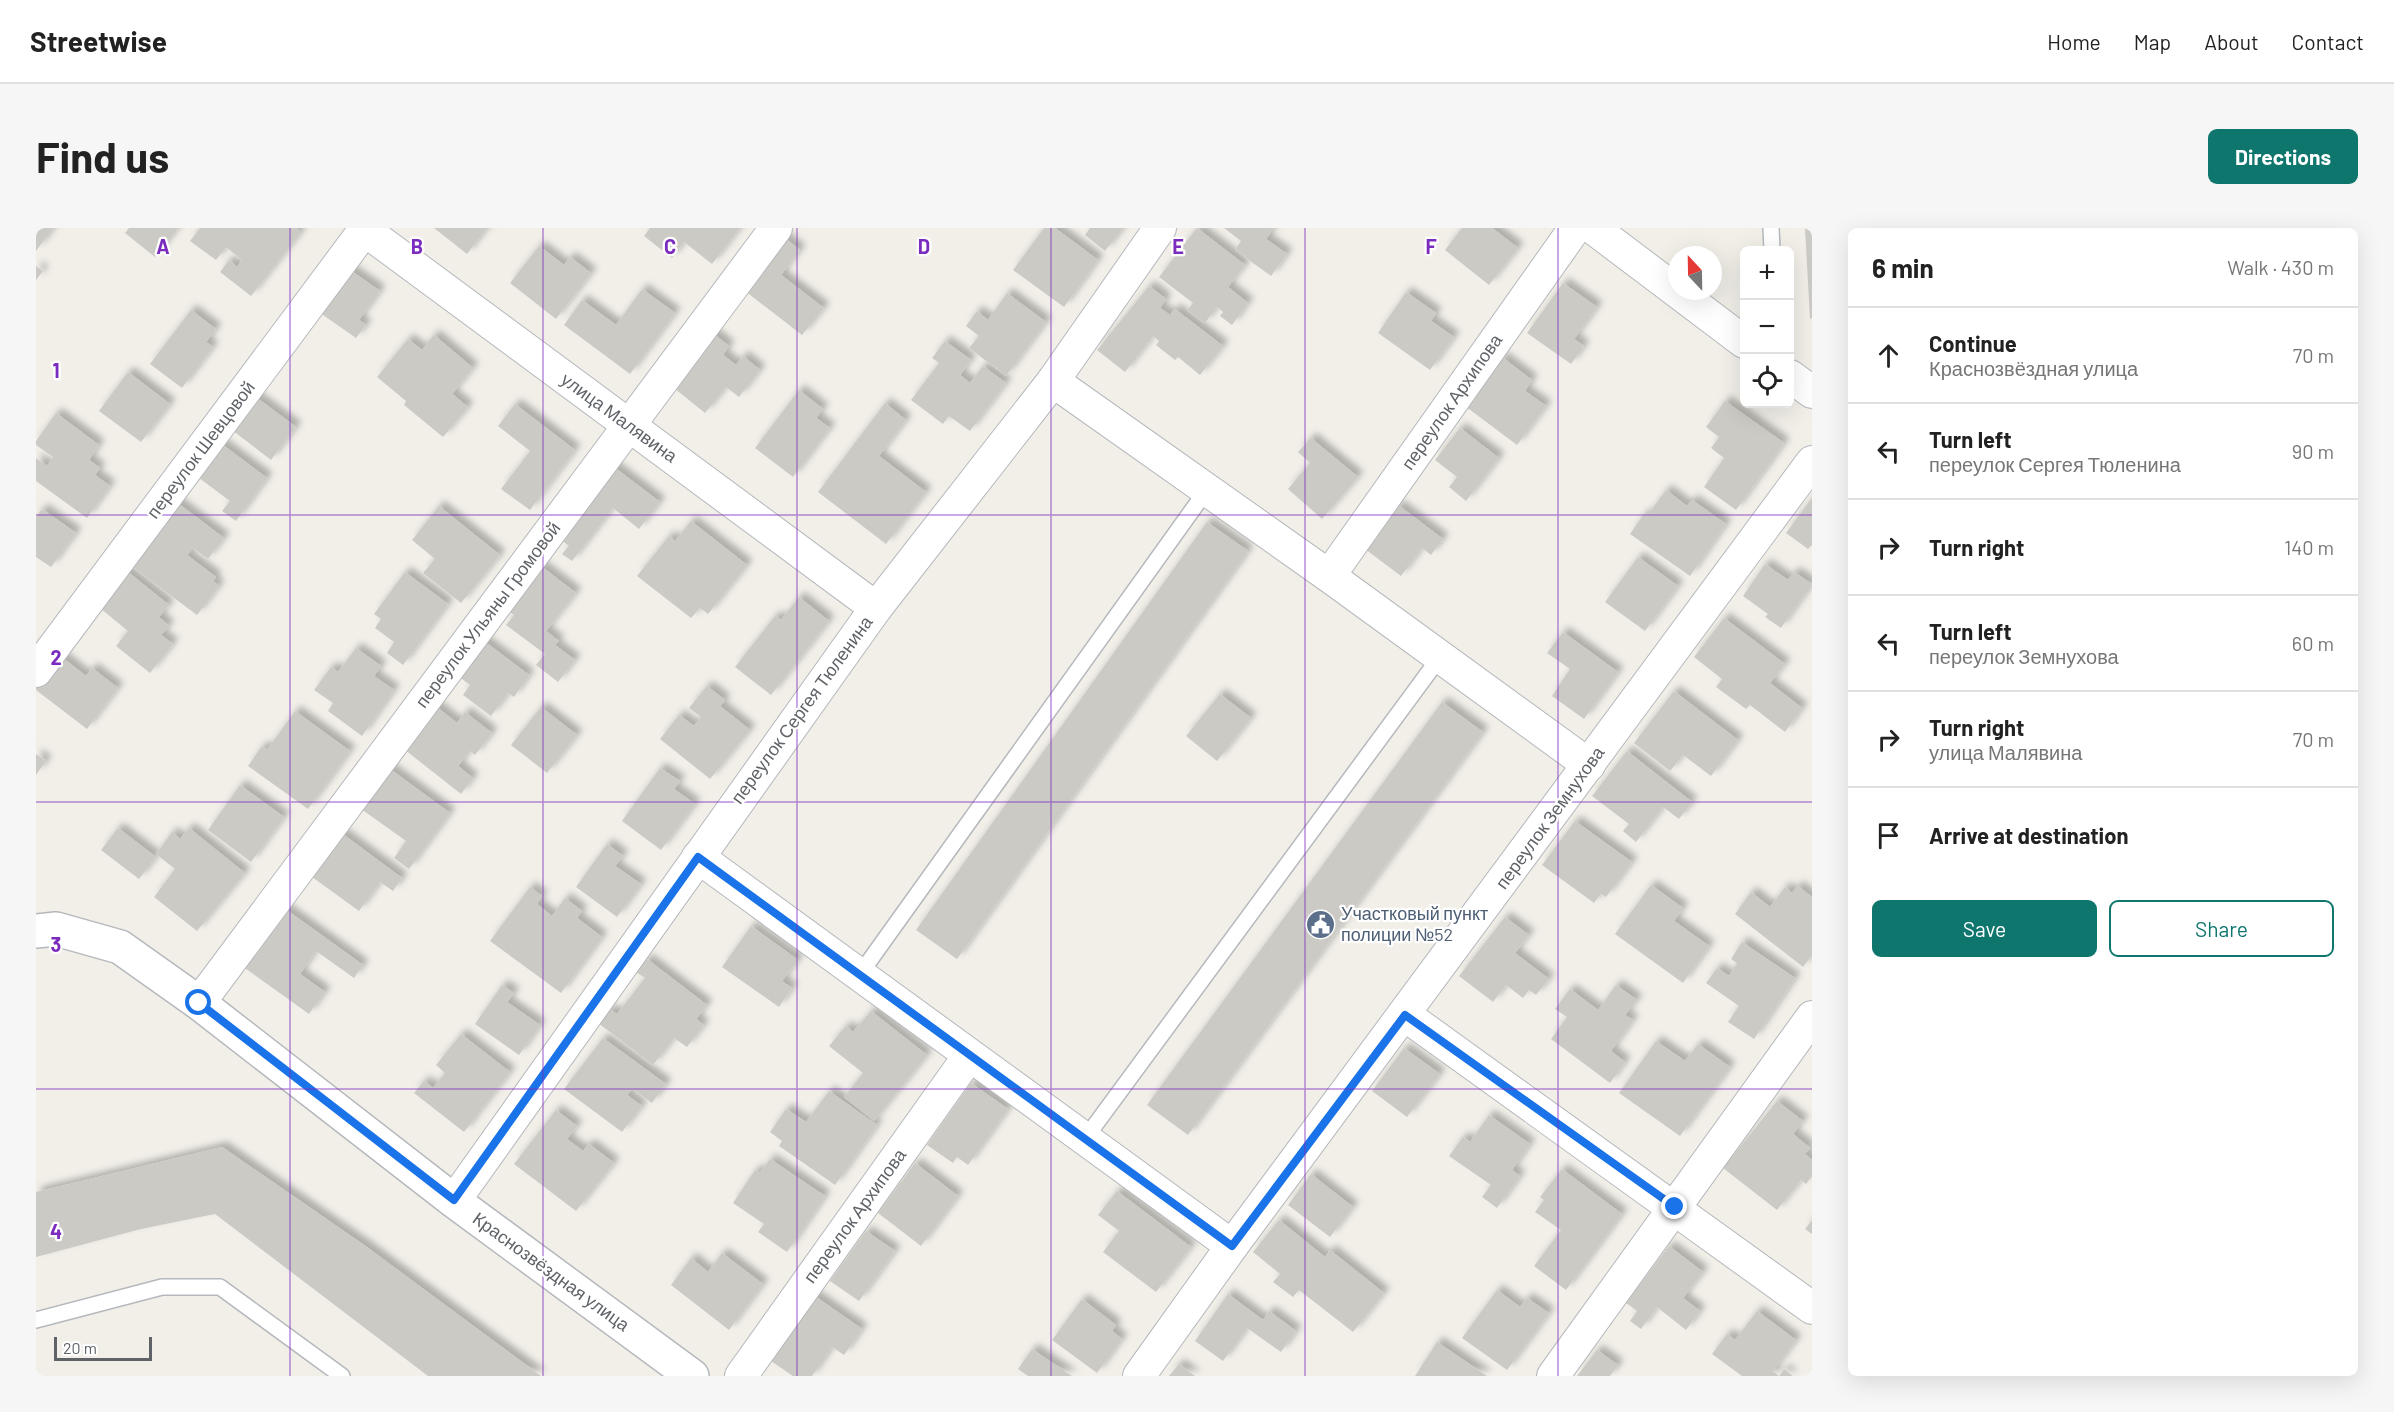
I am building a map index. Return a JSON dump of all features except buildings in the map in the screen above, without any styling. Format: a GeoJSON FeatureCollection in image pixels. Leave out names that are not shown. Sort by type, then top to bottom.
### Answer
{"type":"FeatureCollection","features":[{"type":"Feature","properties":{"kind":"street","name":"переулок Ульяны Громовой"},"geometry":{"type":"LineString","coordinates":[[199,1003],[776,228]]}},
{"type":"Feature","properties":{"kind":"street","name":"переулок Сергея Тюленина"},"geometry":{"type":"LineString","coordinates":[[454,1200],[876,608],[1053,381],[1160,228]]}},
{"type":"Feature","properties":{"kind":"street","name":"переулок Архипова"},"geometry":{"type":"LineString","coordinates":[[1329,576],[1575,228]]}},
{"type":"Feature","properties":{"kind":"street"},"geometry":{"type":"LineString","coordinates":[[1593,228],[1740,339]]}},
{"type":"Feature","properties":{"kind":"street","name":"улица Малявина"},"geometry":{"type":"LineString","coordinates":[[364,229],[876,608]]}},
{"type":"Feature","properties":{"kind":"street","name":"переулок Шевцовой"},"geometry":{"type":"LineString","coordinates":[[36,671],[364,229]]}},
{"type":"Feature","properties":{"kind":"street"},"geometry":{"type":"LineString","coordinates":[[1794,379],[1812,392]]}},
{"type":"Feature","properties":{"kind":"street"},"geometry":{"type":"LineString","coordinates":[[1053,381],[1329,576],[1589,765]]}},
{"type":"Feature","properties":{"kind":"street","name":"переулок Земнухова"},"geometry":{"type":"LineString","coordinates":[[1139,1376],[1232,1246],[1812,462]]}},
{"type":"Feature","properties":{"kind":"street"},"geometry":{"type":"LineString","coordinates":[[698,857],[1232,1246]]}},
{"type":"Feature","properties":{"kind":"street","name":"Краснозвёздная улица"},"geometry":{"type":"LineString","coordinates":[[46,930],[120,946],[199,1003],[454,1200],[692,1376]]}},
{"type":"Feature","properties":{"kind":"street"},"geometry":{"type":"LineString","coordinates":[[1405,1015],[1675,1207],[1812,1308]]}},
{"type":"Feature","properties":{"kind":"street"},"geometry":{"type":"LineString","coordinates":[[1553,1376],[1812,1017]]}},
{"type":"Feature","properties":{"kind":"street","name":"переулок Архипова"},"geometry":{"type":"LineString","coordinates":[[741,1376],[969,1056]]}},
{"type":"Feature","properties":{"kind":"lane"},"geometry":{"type":"LineString","coordinates":[[1771,228],[1772,246]]}},
{"type":"Feature","properties":{"kind":"lane"},"geometry":{"type":"LineString","coordinates":[[860,974],[1206,491]]}},
{"type":"Feature","properties":{"kind":"lane"},"geometry":{"type":"LineString","coordinates":[[1084,1140],[1440,657]]}},
{"type":"Feature","properties":{"kind":"lane"},"geometry":{"type":"LineString","coordinates":[[36,1320],[162,1287],[220,1287],[342,1376]]}},
{"type":"Feature","properties":{"kind":"place","name":"Участковый пункт полиции №52"},"geometry":{"type":"Point","coordinates":[1320,924]}},
{"type":"Feature","properties":{"kind":"route"},"geometry":{"type":"LineString","coordinates":[[199,1003],[454,1200],[698,857],[1232,1246],[1405,1015],[1675,1207]]}}]}
